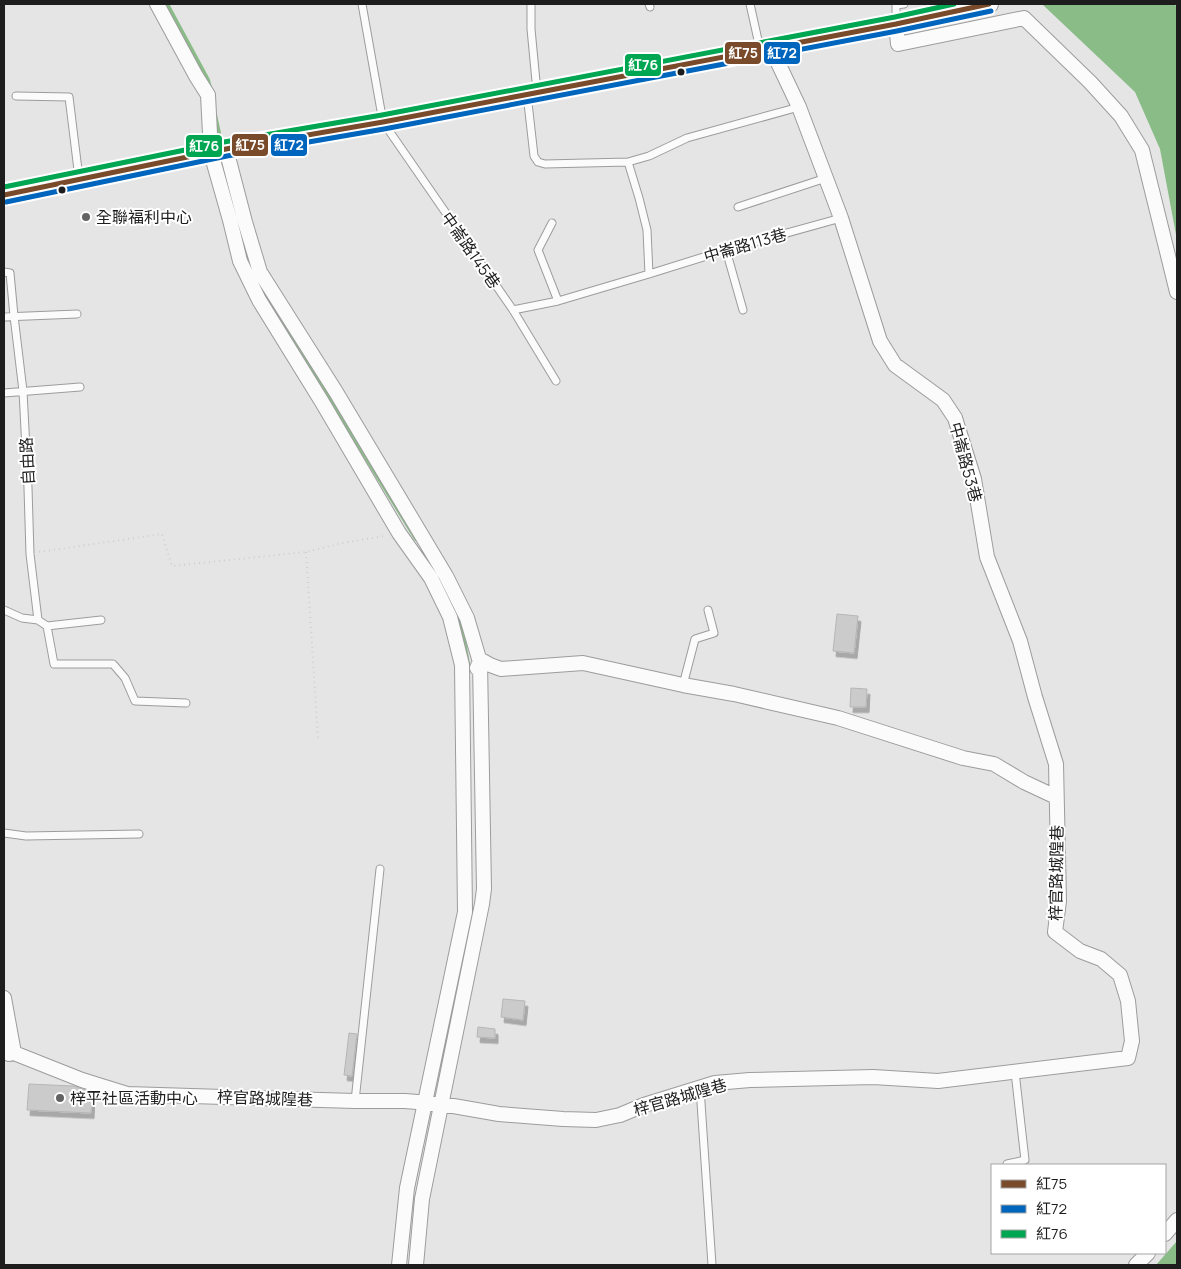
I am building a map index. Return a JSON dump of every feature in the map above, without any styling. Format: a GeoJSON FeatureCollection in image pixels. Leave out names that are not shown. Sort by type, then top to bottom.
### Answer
{"type":"FeatureCollection","features":[{"type":"Feature","properties":{"kind":"street"},"geometry":{"type":"LineString","coordinates":[[157,4],[208,95],[219,151],[245,222],[260,272],[329,397],[398,533],[431,578],[471,666],[474,889],[482,904],[422,1199],[416,1265]]}},
{"type":"Feature","properties":{"kind":"street"},"geometry":{"type":"LineString","coordinates":[[4,195],[219,151],[382,122],[896,24],[989,4]]}},
{"type":"Feature","properties":{"kind":"street"},"geometry":{"type":"LineString","coordinates":[[896,24],[898,44],[1024,18],[1058,50],[1122,116],[1142,150],[1177,292]]}},
{"type":"Feature","properties":{"kind":"street","name":"中崙路53巷"},"geometry":{"type":"LineString","coordinates":[[766,48],[799,107],[841,218],[880,341],[895,365],[942,400],[955,418],[974,479],[988,557],[1020,641],[1056,764],[1056,797]]}},
{"type":"Feature","properties":{"kind":"street"},"geometry":{"type":"LineString","coordinates":[[329,397],[446,576],[467,618],[471,666],[474,889],[465,912],[407,1188],[399,1265]]}},
{"type":"Feature","properties":{"kind":"street"},"geometry":{"type":"LineString","coordinates":[[471,666],[483,660],[501,669],[582,663],[682,685],[734,694],[838,718],[963,758],[994,764],[1024,782],[1056,797]]}},
{"type":"Feature","properties":{"kind":"street","name":"梓官路城隍巷"},"geometry":{"type":"LineString","coordinates":[[7,1052],[82,1080],[127,1094],[405,1101],[442,1104],[499,1114],[596,1120],[620,1115],[644,1105],[715,1084],[750,1080],[873,1076],[938,1081],[1128,1058],[1132,1041],[1128,1001],[1120,975],[1101,959],[1080,951],[1055,932],[1059,901],[1056,797]]}},
{"type":"Feature","properties":{"kind":"street"},"geometry":{"type":"LineString","coordinates":[[4,998],[7,1052]]}},
{"type":"Feature","properties":{"kind":"street"},"geometry":{"type":"LineString","coordinates":[[1166,1233],[1177,1220]]}},
{"type":"Feature","properties":{"kind":"street"},"geometry":{"type":"LineString","coordinates":[[1136,1265],[1147,1254]]}},
{"type":"Feature","properties":{"kind":"lane"},"geometry":{"type":"LineString","coordinates":[[362,4],[382,122]]}},
{"type":"Feature","properties":{"kind":"lane"},"geometry":{"type":"LineString","coordinates":[[530,4],[534,156],[538,162],[545,164],[628,162],[649,156],[687,138],[799,107]]}},
{"type":"Feature","properties":{"kind":"lane"},"geometry":{"type":"LineString","coordinates":[[750,4],[766,48]]}},
{"type":"Feature","properties":{"kind":"lane"},"geometry":{"type":"LineString","coordinates":[[896,24],[896,5],[904,4]]}},
{"type":"Feature","properties":{"kind":"lane"},"geometry":{"type":"LineString","coordinates":[[16,96],[69,97],[80,180]]}},
{"type":"Feature","properties":{"kind":"lane","name":"中崙路145巷"},"geometry":{"type":"LineString","coordinates":[[382,122],[513,310],[556,381]]}},
{"type":"Feature","properties":{"kind":"lane"},"geometry":{"type":"LineString","coordinates":[[628,162],[647,230],[649,274]]}},
{"type":"Feature","properties":{"kind":"lane"},"geometry":{"type":"LineString","coordinates":[[738,207],[826,178]]}},
{"type":"Feature","properties":{"kind":"lane","name":"中崙路113巷"},"geometry":{"type":"LineString","coordinates":[[513,310],[558,301],[726,250],[841,218]]}},
{"type":"Feature","properties":{"kind":"lane"},"geometry":{"type":"LineString","coordinates":[[552,223],[538,250],[558,301]]}},
{"type":"Feature","properties":{"kind":"lane"},"geometry":{"type":"LineString","coordinates":[[726,250],[743,310]]}},
{"type":"Feature","properties":{"kind":"lane","name":"自由路"},"geometry":{"type":"LineString","coordinates":[[4,272],[10,273],[23,391],[30,554],[38,620]]}},
{"type":"Feature","properties":{"kind":"lane"},"geometry":{"type":"LineString","coordinates":[[4,317],[78,314]]}},
{"type":"Feature","properties":{"kind":"lane"},"geometry":{"type":"LineString","coordinates":[[4,393],[80,388]]}},
{"type":"Feature","properties":{"kind":"lane"},"geometry":{"type":"LineString","coordinates":[[4,610],[22,618],[38,620],[47,626],[100,620]]}},
{"type":"Feature","properties":{"kind":"lane"},"geometry":{"type":"LineString","coordinates":[[682,685],[695,639],[714,633],[708,610]]}},
{"type":"Feature","properties":{"kind":"lane"},"geometry":{"type":"LineString","coordinates":[[47,626],[54,664],[113,664],[124,678],[135,701],[186,703]]}},
{"type":"Feature","properties":{"kind":"lane"},"geometry":{"type":"LineString","coordinates":[[4,833],[26,836],[138,834]]}},
{"type":"Feature","properties":{"kind":"lane"},"geometry":{"type":"LineString","coordinates":[[355,1100],[380,869]]}},
{"type":"Feature","properties":{"kind":"lane"},"geometry":{"type":"LineString","coordinates":[[1007,1164],[1025,1160],[1015,1072]]}},
{"type":"Feature","properties":{"kind":"lane"},"geometry":{"type":"LineString","coordinates":[[700,1088],[712,1265]]}},
{"type":"Feature","properties":{"kind":"path"},"geometry":{"type":"LineString","coordinates":[[30,554],[162,534],[172,566],[306,552],[342,543],[398,533]]}},
{"type":"Feature","properties":{"kind":"path"},"geometry":{"type":"LineString","coordinates":[[306,552],[318,738]]}},
{"type":"Feature","properties":{"kind":"shaded area"},"geometry":{"type":"Polygon","coordinates":[[[1042,4],[1174,4],[1177,7],[1177,240],[1160,149],[1135,92],[1042,4]]]}},
{"type":"Feature","properties":{"kind":"shaded area"},"geometry":{"type":"Polygon","coordinates":[[[1177,1241],[1177,1265],[1156,1265],[1177,1241]]]}},
{"type":"Feature","properties":{"kind":"building"},"geometry":{"type":"Polygon","coordinates":[[[837,614],[858,616],[854,653],[833,651],[837,614]]]}},
{"type":"Feature","properties":{"kind":"building"},"geometry":{"type":"Polygon","coordinates":[[[851,688],[867,689],[866,707],[850,707],[851,688]]]}},
{"type":"Feature","properties":{"kind":"building"},"geometry":{"type":"Polygon","coordinates":[[[503,999],[525,1001],[523,1020],[501,1017],[503,999]]]}},
{"type":"Feature","properties":{"kind":"building"},"geometry":{"type":"Polygon","coordinates":[[[478,1027],[495,1029],[495,1038],[477,1037],[478,1027]]]}},
{"type":"Feature","properties":{"kind":"building"},"geometry":{"type":"Polygon","coordinates":[[[349,1033],[357,1034],[352,1076],[344,1075],[349,1033]]]}},
{"type":"Feature","properties":{"kind":"building","name":"梓平社區活動中心"},"geometry":{"type":"Polygon","coordinates":[[[29,1084],[73,1086],[92,1092],[91,1113],[27,1110],[29,1084]]]}},
{"type":"Feature","properties":{"kind":"waterway"},"geometry":{"type":"LineString","coordinates":[[167,4],[208,80],[210,88]]}},
{"type":"Feature","properties":{"kind":"waterway"},"geometry":{"type":"LineString","coordinates":[[215,115],[219,133]]}},
{"type":"Feature","properties":{"kind":"waterway"},"geometry":{"type":"LineString","coordinates":[[264,291],[416,539]]}},
{"type":"Feature","properties":{"kind":"waterway"},"geometry":{"type":"LineString","coordinates":[[460,617],[468,664]]}},
{"type":"Feature","properties":{"kind":"transit line","name":"紅76"},"geometry":{"type":"LineString","coordinates":[[4,187],[224,142],[382,115],[895,17],[954,4]]}},
{"type":"Feature","properties":{"kind":"transit line","name":"紅75"},"geometry":{"type":"LineString","coordinates":[[4,195],[226,149],[383,122],[896,24],[989,4]]}},
{"type":"Feature","properties":{"kind":"transit line","name":"紅72"},"geometry":{"type":"LineString","coordinates":[[6,202],[227,156],[384,129],[897,31],[991,11]]}},
{"type":"Feature","properties":{"kind":"place","name":"全聯福利中心"},"geometry":{"type":"Point","coordinates":[86,217]}},
{"type":"Feature","properties":{"kind":"place","name":"梓平社區活動中心"},"geometry":{"type":"Point","coordinates":[60,1098]}}]}
